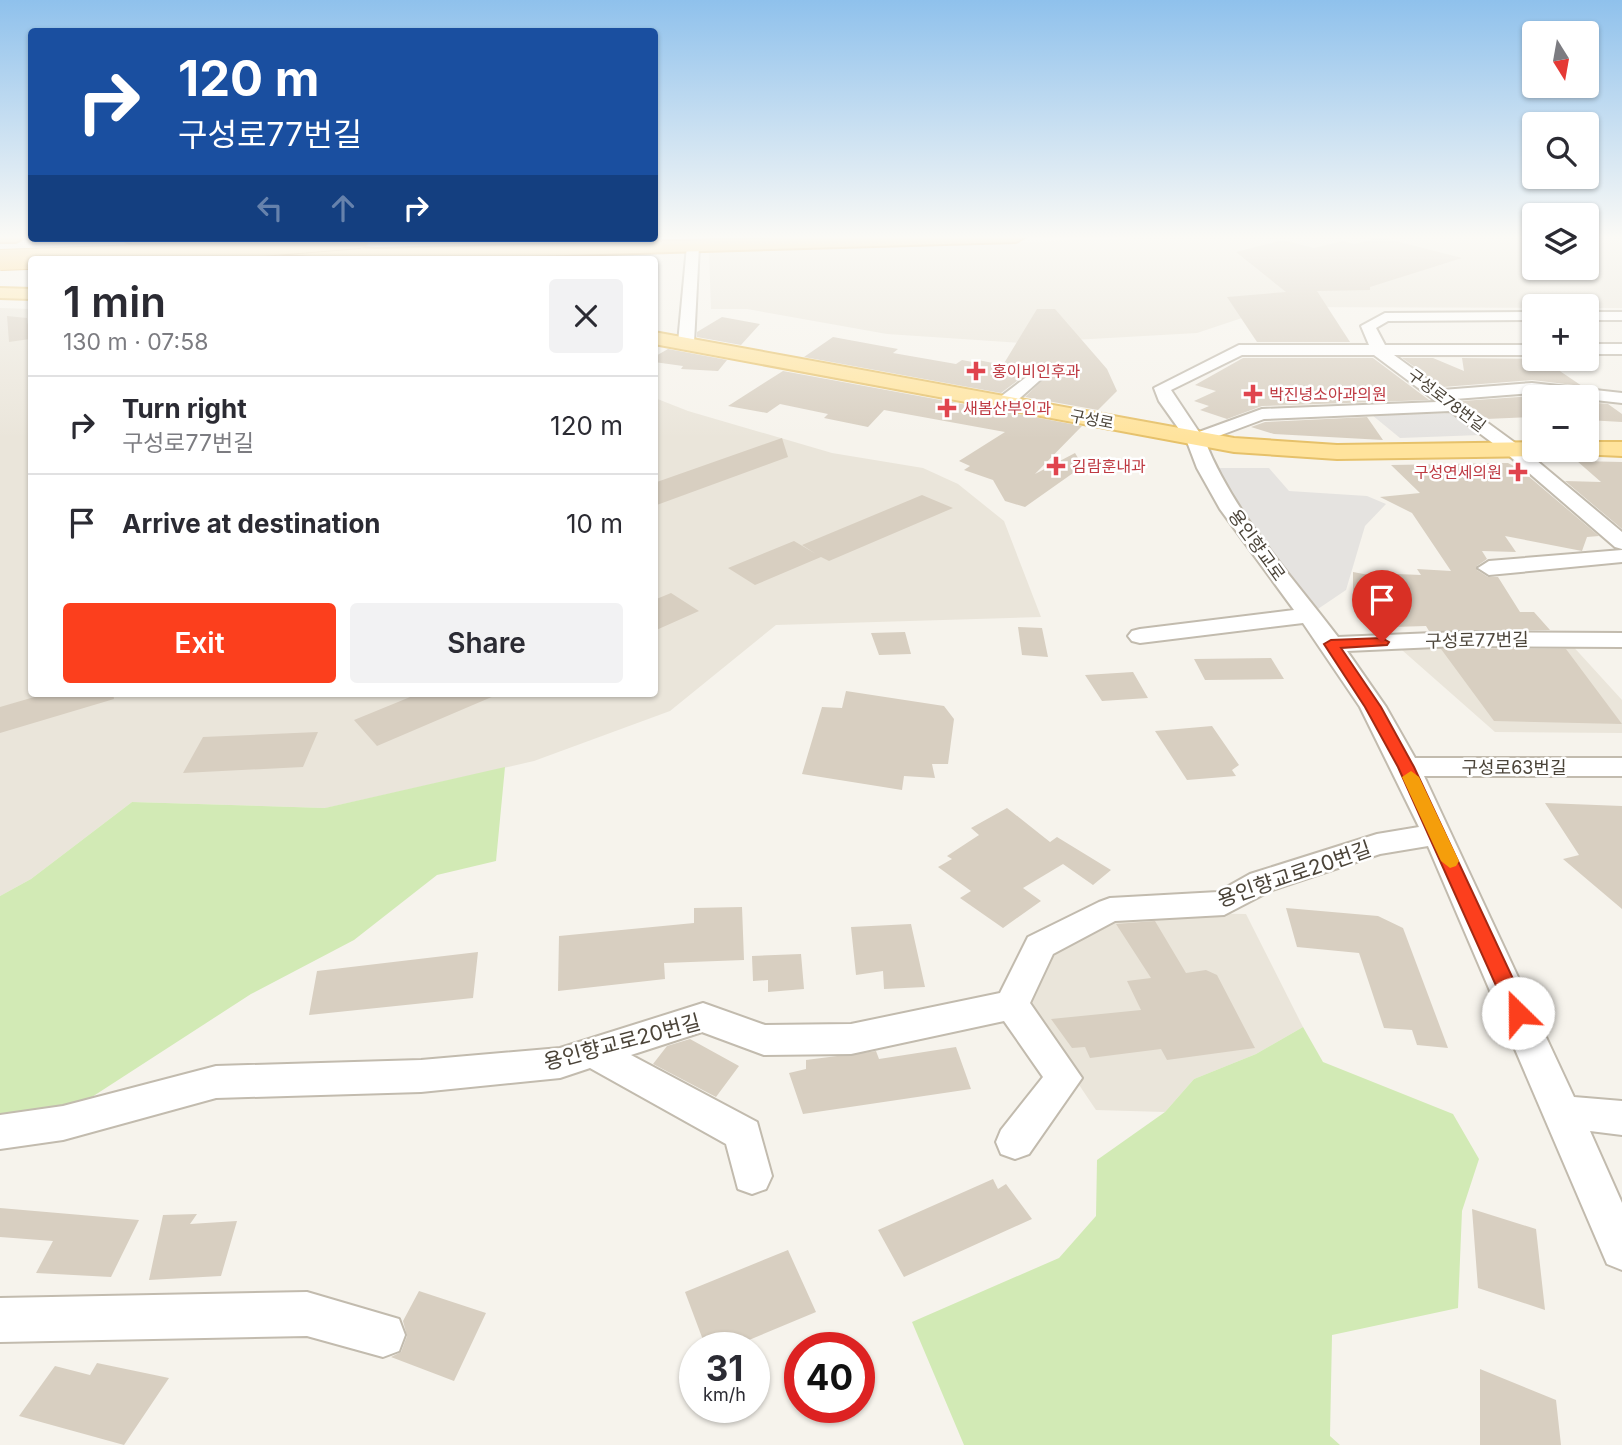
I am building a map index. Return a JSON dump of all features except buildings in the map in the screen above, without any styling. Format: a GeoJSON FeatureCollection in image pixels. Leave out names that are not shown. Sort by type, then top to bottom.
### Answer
{"type":"FeatureCollection","features":[{"type":"Feature","properties":{"kind":"main road","name":"구성로"},"geometry":{"type":"LineString","coordinates":[[658,339],[1195,439],[1304,451],[1522,449]]}},
{"type":"Feature","properties":{"kind":"main road"},"geometry":{"type":"LineString","coordinates":[[1599,449],[1622,449]]}},
{"type":"Feature","properties":{"kind":"street"},"geometry":{"type":"LineString","coordinates":[[686,344],[689,304]]}},
{"type":"Feature","properties":{"kind":"street"},"geometry":{"type":"LineString","coordinates":[[1522,316],[1385,317],[1368,327],[1380,352],[1522,350]]}},
{"type":"Feature","properties":{"kind":"street"},"geometry":{"type":"LineString","coordinates":[[1599,316],[1622,316]]}},
{"type":"Feature","properties":{"kind":"street"},"geometry":{"type":"LineString","coordinates":[[1599,349],[1622,349]]}},
{"type":"Feature","properties":{"kind":"street","name":"용인향교로"},"geometry":{"type":"LineString","coordinates":[[1331,644],[1230,509],[1206,468],[1195,439],[1167,401],[1162,388],[1239,350],[1380,352]]}},
{"type":"Feature","properties":{"kind":"street","name":"구성로78번길"},"geometry":{"type":"LineString","coordinates":[[1380,352],[1512,449]]}},
{"type":"Feature","properties":{"kind":"street"},"geometry":{"type":"LineString","coordinates":[[1005,402],[1042,370]]}},
{"type":"Feature","properties":{"kind":"street"},"geometry":{"type":"LineString","coordinates":[[1442,395],[1532,388],[1622,398]]}},
{"type":"Feature","properties":{"kind":"street"},"geometry":{"type":"LineString","coordinates":[[1195,439],[1262,414],[1457,406]]}},
{"type":"Feature","properties":{"kind":"street"},"geometry":{"type":"LineString","coordinates":[[1512,449],[1614,529],[1622,543]]}},
{"type":"Feature","properties":{"kind":"street"},"geometry":{"type":"LineString","coordinates":[[1489,568],[1622,556]]}},
{"type":"Feature","properties":{"kind":"street"},"geometry":{"type":"LineString","coordinates":[[1140,636],[1309,615]]}},
{"type":"Feature","properties":{"kind":"street","name":"구성로77번길"},"geometry":{"type":"LineString","coordinates":[[1331,644],[1458,639],[1622,640]]}},
{"type":"Feature","properties":{"kind":"street"},"geometry":{"type":"LineString","coordinates":[[1331,644],[1373,707],[1406,767],[1622,1250]]}},
{"type":"Feature","properties":{"kind":"street","name":"구성로63번길"},"geometry":{"type":"LineString","coordinates":[[1406,767],[1622,767]]}},
{"type":"Feature","properties":{"kind":"street","name":"용인향교로20번길"},"geometry":{"type":"LineString","coordinates":[[0,1132],[63,1123],[216,1082],[421,1076],[559,1063],[596,1054],[702,1017],[764,1040],[851,1039],[1012,1005],[1040,946],[1110,910],[1224,903],[1261,882],[1377,844],[1437,834]]}},
{"type":"Feature","properties":{"kind":"street"},"geometry":{"type":"LineString","coordinates":[[1012,1005],[1064,1078],[1015,1142]]}},
{"type":"Feature","properties":{"kind":"street"},"geometry":{"type":"LineString","coordinates":[[596,1054],[743,1134],[752,1176]]}},
{"type":"Feature","properties":{"kind":"street"},"geometry":{"type":"LineString","coordinates":[[1562,1112],[1622,1118]]}},
{"type":"Feature","properties":{"kind":"street"},"geometry":{"type":"LineString","coordinates":[[0,1320],[307,1314],[383,1335]]}},
{"type":"Feature","properties":{"kind":"shaded area"},"geometry":{"type":"Polygon","coordinates":[[[711,304],[1522,304],[1522,308],[1275,307],[1197,333],[1020,343],[887,334],[747,309],[711,309],[711,304]]]}},
{"type":"Feature","properties":{"kind":"shaded area"},"geometry":{"type":"Polygon","coordinates":[[[1599,304],[1622,304],[1622,308],[1599,308],[1599,304]]]}},
{"type":"Feature","properties":{"kind":"shaded area"},"geometry":{"type":"Polygon","coordinates":[[[0,308],[28,309],[28,697],[658,697],[658,399],[688,411],[832,453],[923,468],[958,484],[1004,521],[1041,617],[776,625],[670,711],[534,761],[326,808],[132,802],[31,879],[0,896],[0,308]]]}},
{"type":"Feature","properties":{"kind":"shaded area"},"geometry":{"type":"Polygon","coordinates":[[[1453,413],[1480,435],[1400,438],[1372,415],[1453,413]]]}},
{"type":"Feature","properties":{"kind":"shaded area"},"geometry":{"type":"Polygon","coordinates":[[[1206,468],[1269,468],[1289,491],[1367,496],[1386,504],[1365,526],[1346,590],[1309,615],[1206,468]]]}},
{"type":"Feature","properties":{"kind":"shaded area"},"geometry":{"type":"Polygon","coordinates":[[[1394,643],[1570,643],[1622,700],[1622,733],[1495,732],[1394,643]]]}},
{"type":"Feature","properties":{"kind":"shaded area"},"geometry":{"type":"Polygon","coordinates":[[[1161,913],[1246,914],[1303,1027],[1256,1054],[1194,1079],[1165,1112],[1096,1110],[1023,1002],[1050,955],[1110,920],[1161,913]]]}},
{"type":"Feature","properties":{"kind":"green space"},"geometry":{"type":"Polygon","coordinates":[[[505,767],[496,861],[437,875],[354,940],[251,994],[61,1117],[0,1126],[0,896],[31,879],[132,802],[325,808],[505,767]]]}},
{"type":"Feature","properties":{"kind":"green space"},"geometry":{"type":"Polygon","coordinates":[[[1303,1027],[1323,1062],[1453,1114],[1479,1159],[1462,1211],[1458,1308],[1332,1335],[1330,1436],[1340,1445],[964,1445],[912,1322],[1059,1258],[1096,1216],[1097,1160],[1165,1112],[1194,1079],[1256,1054],[1303,1027]]]}},
{"type":"Feature","properties":{"kind":"slow traffic"},"geometry":{"type":"LineString","coordinates":[[1411,777],[1450,861]]}},
{"type":"Feature","properties":{"kind":"place","name":"홍이비인후과"},"geometry":{"type":"Point","coordinates":[976,371]}},
{"type":"Feature","properties":{"kind":"place","name":"박진녕소아과의원"},"geometry":{"type":"Point","coordinates":[1253,394]}},
{"type":"Feature","properties":{"kind":"place","name":"새봄산부인과"},"geometry":{"type":"Point","coordinates":[947,408]}},
{"type":"Feature","properties":{"kind":"place","name":"김람훈내과"},"geometry":{"type":"Point","coordinates":[1056,466]}},
{"type":"Feature","properties":{"kind":"place","name":"구성연세의원"},"geometry":{"type":"Point","coordinates":[1518,472]}},
{"type":"Feature","properties":{"kind":"route"},"geometry":{"type":"LineString","coordinates":[[1382,642],[1331,644],[1373,707],[1406,767],[1518,1013]]}}]}
